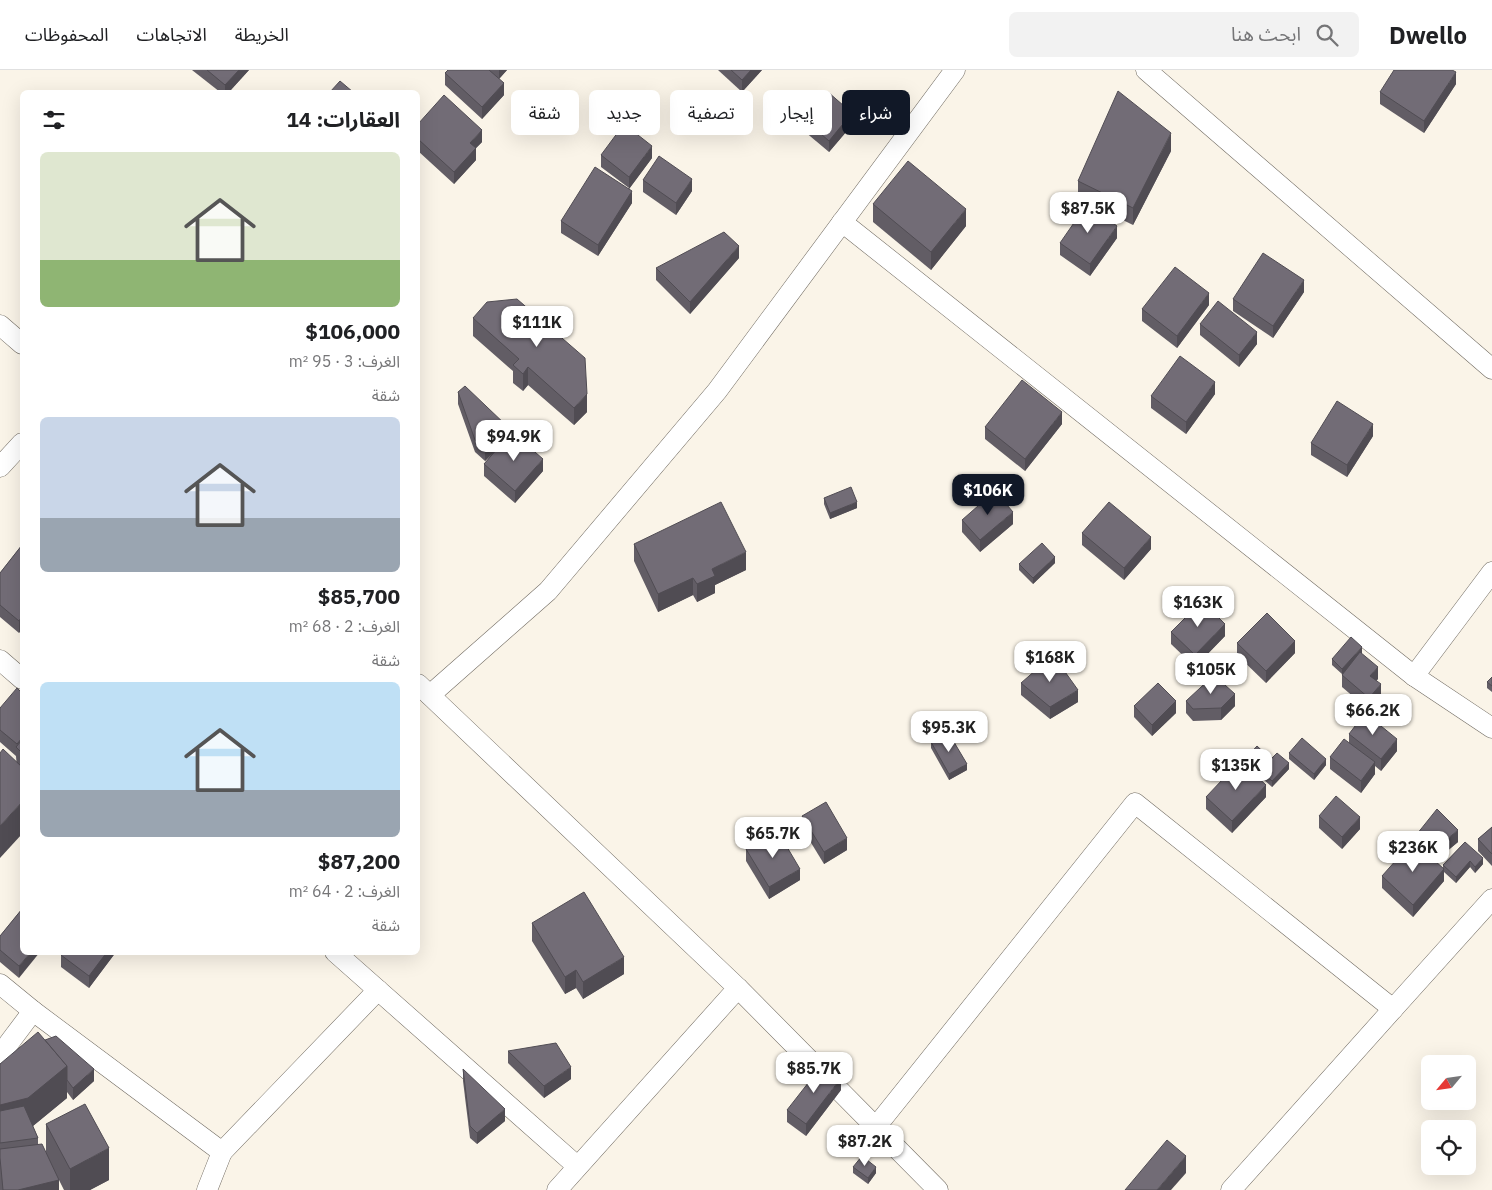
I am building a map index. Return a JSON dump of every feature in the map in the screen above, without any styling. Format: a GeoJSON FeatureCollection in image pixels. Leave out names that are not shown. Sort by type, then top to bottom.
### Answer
{"type":"FeatureCollection","features":[{"type":"Feature","properties":{"kind":"street"},"geometry":{"type":"LineString","coordinates":[[928,1187],[875,1128],[738,988],[424,689],[548,592],[717,391],[955,70]]}},
{"type":"Feature","properties":{"kind":"street"},"geometry":{"type":"LineString","coordinates":[[1146,70],[1492,369]]}},
{"type":"Feature","properties":{"kind":"street"},"geometry":{"type":"LineString","coordinates":[[842,222],[1414,676],[1492,728]]}},
{"type":"Feature","properties":{"kind":"street"},"geometry":{"type":"LineString","coordinates":[[0,325],[20,342]]}},
{"type":"Feature","properties":{"kind":"street"},"geometry":{"type":"LineString","coordinates":[[0,467],[20,445]]}},
{"type":"Feature","properties":{"kind":"street"},"geometry":{"type":"LineString","coordinates":[[1414,676],[1492,572]]}},
{"type":"Feature","properties":{"kind":"street"},"geometry":{"type":"LineString","coordinates":[[0,660],[20,677]]}},
{"type":"Feature","properties":{"kind":"street"},"geometry":{"type":"LineString","coordinates":[[875,1128],[1135,804],[1393,1009]]}},
{"type":"Feature","properties":{"kind":"street"},"geometry":{"type":"LineString","coordinates":[[1231,1190],[1492,899]]}},
{"type":"Feature","properties":{"kind":"street"},"geometry":{"type":"LineString","coordinates":[[339,955],[576,1166]]}},
{"type":"Feature","properties":{"kind":"street"},"geometry":{"type":"LineString","coordinates":[[0,984],[33,1012],[222,1152]]}},
{"type":"Feature","properties":{"kind":"street"},"geometry":{"type":"LineString","coordinates":[[557,1190],[576,1166],[738,988]]}},
{"type":"Feature","properties":{"kind":"street"},"geometry":{"type":"LineString","coordinates":[[215,1185],[222,1152],[378,990]]}},
{"type":"Feature","properties":{"kind":"street"},"geometry":{"type":"LineString","coordinates":[[0,1055],[33,1012]]}},
{"type":"Feature","properties":{"kind":"building"},"geometry":{"type":"Polygon","coordinates":[[[207,70],[239,70],[225,85],[207,70]]]}},
{"type":"Feature","properties":{"kind":"building"},"geometry":{"type":"Polygon","coordinates":[[[448,70],[489,70],[504,83],[482,107],[445,73],[448,70]]]}},
{"type":"Feature","properties":{"kind":"building"},"geometry":{"type":"Polygon","coordinates":[[[731,70],[751,70],[742,80],[731,70]]]}},
{"type":"Feature","properties":{"kind":"building"},"geometry":{"type":"Polygon","coordinates":[[[1394,70],[1452,70],[1456,72],[1424,121],[1380,92],[1394,70]]]}},
{"type":"Feature","properties":{"kind":"building"},"geometry":{"type":"Polygon","coordinates":[[[340,81],[351,90],[332,90],[340,81]]]}},
{"type":"Feature","properties":{"kind":"building"},"geometry":{"type":"Polygon","coordinates":[[[1118,91],[1171,133],[1133,208],[1078,181],[1118,91]]]}},
{"type":"Feature","properties":{"kind":"building"},"geometry":{"type":"Polygon","coordinates":[[[444,95],[482,130],[470,143],[476,148],[454,172],[420,141],[420,122],[444,95]]]}},
{"type":"Feature","properties":{"kind":"building"},"geometry":{"type":"Polygon","coordinates":[[[832,96],[842,104],[842,125],[829,141],[822,135],[832,135],[832,96]]]}},
{"type":"Feature","properties":{"kind":"building"},"geometry":{"type":"Polygon","coordinates":[[[616,135],[638,135],[652,146],[629,177],[601,155],[616,135]]]}},
{"type":"Feature","properties":{"kind":"building"},"geometry":{"type":"Polygon","coordinates":[[[659,156],[692,179],[676,203],[643,180],[659,156]]]}},
{"type":"Feature","properties":{"kind":"building"},"geometry":{"type":"Polygon","coordinates":[[[908,161],[966,209],[931,252],[873,204],[908,161]]]}},
{"type":"Feature","properties":{"kind":"building"},"geometry":{"type":"Polygon","coordinates":[[[595,167],[632,191],[598,245],[561,221],[595,167]]]}},
{"type":"Feature","properties":{"kind":"building"},"geometry":{"type":"Polygon","coordinates":[[[1087,204],[1117,226],[1090,264],[1060,243],[1087,204]]]}},
{"type":"Feature","properties":{"kind":"building"},"geometry":{"type":"Polygon","coordinates":[[[724,232],[739,246],[690,302],[656,268],[724,232]]]}},
{"type":"Feature","properties":{"kind":"building"},"geometry":{"type":"Polygon","coordinates":[[[1263,253],[1304,280],[1273,326],[1233,299],[1263,253]]]}},
{"type":"Feature","properties":{"kind":"building"},"geometry":{"type":"Polygon","coordinates":[[[1175,267],[1209,293],[1177,336],[1142,309],[1175,267]]]}},
{"type":"Feature","properties":{"kind":"building"},"geometry":{"type":"Polygon","coordinates":[[[517,299],[585,358],[587,394],[574,408],[528,367],[523,374],[513,365],[519,359],[473,318],[487,302],[517,299]]]}},
{"type":"Feature","properties":{"kind":"building"},"geometry":{"type":"Polygon","coordinates":[[[1218,301],[1257,332],[1239,355],[1200,324],[1218,301]]]}},
{"type":"Feature","properties":{"kind":"building"},"geometry":{"type":"Polygon","coordinates":[[[1180,356],[1215,382],[1186,422],[1151,396],[1180,356]]]}},
{"type":"Feature","properties":{"kind":"building"},"geometry":{"type":"Polygon","coordinates":[[[1022,380],[1062,412],[1025,459],[985,427],[1022,380]]]}},
{"type":"Feature","properties":{"kind":"building"},"geometry":{"type":"Polygon","coordinates":[[[465,386],[508,427],[485,449],[475,440],[458,392],[465,386]]]}},
{"type":"Feature","properties":{"kind":"building"},"geometry":{"type":"Polygon","coordinates":[[[1337,401],[1373,424],[1347,465],[1311,443],[1337,401]]]}},
{"type":"Feature","properties":{"kind":"building"},"geometry":{"type":"Polygon","coordinates":[[[512,432],[543,459],[515,491],[484,464],[512,432]]]}},
{"type":"Feature","properties":{"kind":"building"},"geometry":{"type":"Polygon","coordinates":[[[851,487],[857,502],[830,513],[824,498],[851,487]]]}},
{"type":"Feature","properties":{"kind":"building"},"geometry":{"type":"Polygon","coordinates":[[[995,491],[1013,512],[980,540],[962,520],[995,491]]]}},
{"type":"Feature","properties":{"kind":"building"},"geometry":{"type":"Polygon","coordinates":[[[721,502],[746,552],[712,569],[715,576],[697,584],[693,578],[658,594],[634,544],[721,502]]]}},
{"type":"Feature","properties":{"kind":"building"},"geometry":{"type":"Polygon","coordinates":[[[1109,502],[1151,537],[1124,568],[1082,533],[1109,502]]]}},
{"type":"Feature","properties":{"kind":"building"},"geometry":{"type":"Polygon","coordinates":[[[1042,543],[1055,557],[1033,578],[1019,564],[1042,543]]]}},
{"type":"Feature","properties":{"kind":"building"},"geometry":{"type":"Polygon","coordinates":[[[20,548],[19,621],[0,605],[0,573],[20,548]]]}},
{"type":"Feature","properties":{"kind":"building"},"geometry":{"type":"Polygon","coordinates":[[[1202,601],[1225,624],[1195,655],[1171,632],[1202,601]]]}},
{"type":"Feature","properties":{"kind":"building"},"geometry":{"type":"Polygon","coordinates":[[[1267,613],[1295,641],[1266,671],[1237,643],[1267,613]]]}},
{"type":"Feature","properties":{"kind":"building"},"geometry":{"type":"Polygon","coordinates":[[[1351,637],[1362,647],[1342,669],[1332,659],[1351,637]]]}},
{"type":"Feature","properties":{"kind":"building"},"geometry":{"type":"Polygon","coordinates":[[[1360,652],[1378,667],[1370,676],[1381,684],[1369,698],[1342,675],[1360,652]]]}},
{"type":"Feature","properties":{"kind":"building"},"geometry":{"type":"Polygon","coordinates":[[[1053,655],[1078,690],[1050,707],[1021,683],[1053,655]]]}},
{"type":"Feature","properties":{"kind":"building"},"geometry":{"type":"Polygon","coordinates":[[[1214,675],[1235,694],[1221,708],[1193,709],[1186,701],[1214,675]]]}},
{"type":"Feature","properties":{"kind":"building"},"geometry":{"type":"Polygon","coordinates":[[[1492,677],[1492,686],[1487,682],[1492,677]]]}},
{"type":"Feature","properties":{"kind":"building"},"geometry":{"type":"Polygon","coordinates":[[[1158,683],[1176,701],[1152,725],[1134,706],[1158,683]]]}},
{"type":"Feature","properties":{"kind":"building"},"geometry":{"type":"Polygon","coordinates":[[[17,688],[20,691],[20,740],[17,744],[0,730],[0,708],[17,688]]]}},
{"type":"Feature","properties":{"kind":"building"},"geometry":{"type":"Polygon","coordinates":[[[1365,713],[1397,739],[1381,759],[1349,734],[1365,713]]]}},
{"type":"Feature","properties":{"kind":"building"},"geometry":{"type":"Polygon","coordinates":[[[948,732],[967,764],[949,774],[931,742],[948,732]]]}},
{"type":"Feature","properties":{"kind":"building"},"geometry":{"type":"Polygon","coordinates":[[[1302,738],[1326,759],[1314,774],[1289,753],[1302,738]]]}},
{"type":"Feature","properties":{"kind":"building"},"geometry":{"type":"Polygon","coordinates":[[[1344,739],[1375,762],[1361,781],[1330,757],[1344,739]]]}},
{"type":"Feature","properties":{"kind":"building"},"geometry":{"type":"Polygon","coordinates":[[[20,742],[20,751],[16,747],[20,742]]]}},
{"type":"Feature","properties":{"kind":"building"},"geometry":{"type":"Polygon","coordinates":[[[1257,746],[1271,759],[1277,753],[1289,763],[1272,781],[1246,758],[1257,746]]]}},
{"type":"Feature","properties":{"kind":"building"},"geometry":{"type":"Polygon","coordinates":[[[3,749],[20,765],[20,804],[0,826],[0,753],[3,749]]]}},
{"type":"Feature","properties":{"kind":"building"},"geometry":{"type":"Polygon","coordinates":[[[1240,761],[1266,785],[1232,821],[1206,797],[1240,761]]]}},
{"type":"Feature","properties":{"kind":"building"},"geometry":{"type":"Polygon","coordinates":[[[1336,796],[1360,817],[1342,837],[1319,816],[1336,796]]]}},
{"type":"Feature","properties":{"kind":"building"},"geometry":{"type":"Polygon","coordinates":[[[826,802],[847,838],[824,852],[802,816],[826,802]]]}},
{"type":"Feature","properties":{"kind":"building"},"geometry":{"type":"Polygon","coordinates":[[[1437,809],[1458,830],[1434,850],[1417,834],[1437,809]]]}},
{"type":"Feature","properties":{"kind":"building"},"geometry":{"type":"Polygon","coordinates":[[[1492,827],[1492,854],[1478,839],[1492,827]]]}},
{"type":"Feature","properties":{"kind":"building"},"geometry":{"type":"Polygon","coordinates":[[[777,830],[800,869],[769,887],[746,849],[777,830]]]}},
{"type":"Feature","properties":{"kind":"building"},"geometry":{"type":"Polygon","coordinates":[[[1413,841],[1444,869],[1413,905],[1382,876],[1413,841]]]}},
{"type":"Feature","properties":{"kind":"building"},"geometry":{"type":"Polygon","coordinates":[[[1465,842],[1483,858],[1475,867],[1470,861],[1456,877],[1443,865],[1465,842]]]}},
{"type":"Feature","properties":{"kind":"building"},"geometry":{"type":"Polygon","coordinates":[[[584,892],[624,957],[583,982],[576,970],[565,977],[532,923],[584,892]]]}},
{"type":"Feature","properties":{"kind":"building"},"geometry":{"type":"Polygon","coordinates":[[[20,911],[20,955],[28,955],[19,966],[0,950],[0,936],[20,911]]]}},
{"type":"Feature","properties":{"kind":"building"},"geometry":{"type":"Polygon","coordinates":[[[61,955],[105,955],[89,976],[61,955]]]}},
{"type":"Feature","properties":{"kind":"building"},"geometry":{"type":"Polygon","coordinates":[[[38,1032],[67,1066],[28,1098],[0,1105],[0,1064],[38,1032]]]}},
{"type":"Feature","properties":{"kind":"building"},"geometry":{"type":"Polygon","coordinates":[[[56,1036],[94,1069],[73,1088],[67,1080],[67,1066],[45,1040],[56,1036]]]}},
{"type":"Feature","properties":{"kind":"building"},"geometry":{"type":"Polygon","coordinates":[[[556,1043],[571,1067],[544,1086],[508,1051],[556,1043]]]}},
{"type":"Feature","properties":{"kind":"building"},"geometry":{"type":"Polygon","coordinates":[[[823,1064],[841,1078],[806,1124],[787,1110],[823,1064]]]}},
{"type":"Feature","properties":{"kind":"building"},"geometry":{"type":"Polygon","coordinates":[[[463,1069],[505,1109],[477,1133],[470,1126],[463,1069]]]}},
{"type":"Feature","properties":{"kind":"building"},"geometry":{"type":"Polygon","coordinates":[[[85,1104],[109,1148],[70,1169],[46,1124],[85,1104]]]}},
{"type":"Feature","properties":{"kind":"building"},"geometry":{"type":"Polygon","coordinates":[[[24,1106],[38,1138],[0,1143],[0,1111],[24,1106]]]}},
{"type":"Feature","properties":{"kind":"building"},"geometry":{"type":"Polygon","coordinates":[[[1167,1140],[1186,1156],[1157,1190],[1125,1190],[1167,1140]]]}},
{"type":"Feature","properties":{"kind":"building"},"geometry":{"type":"Polygon","coordinates":[[[42,1144],[59,1180],[18,1190],[3,1190],[0,1149],[42,1144]]]}},
{"type":"Feature","properties":{"kind":"building"},"geometry":{"type":"Polygon","coordinates":[[[862,1156],[876,1167],[868,1178],[853,1167],[862,1156]]]}}]}
